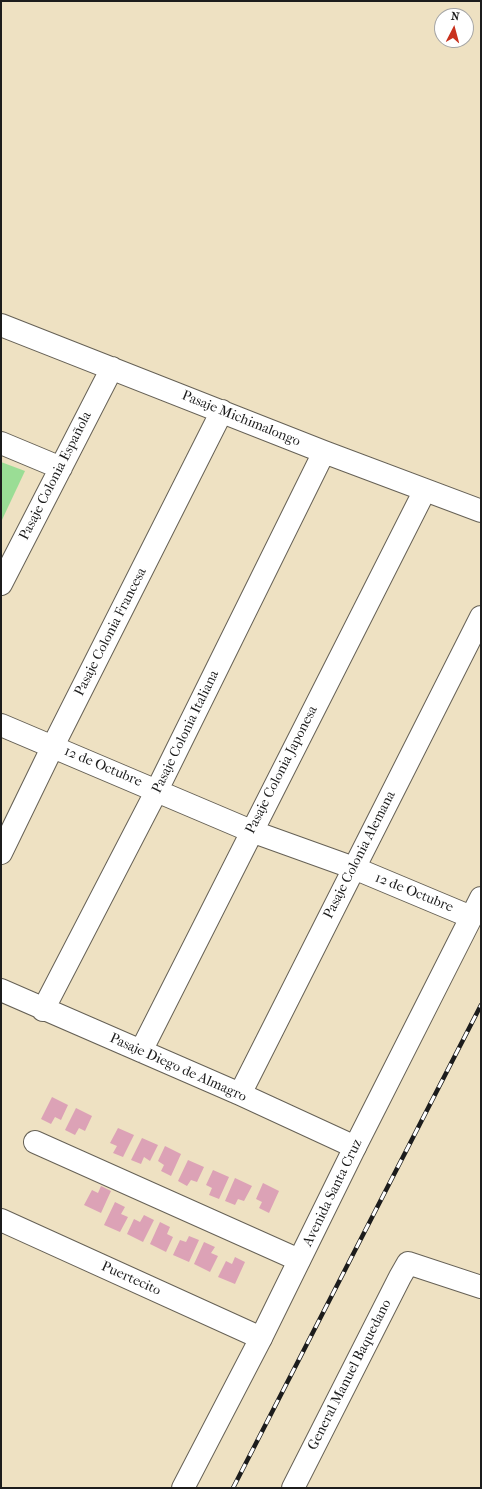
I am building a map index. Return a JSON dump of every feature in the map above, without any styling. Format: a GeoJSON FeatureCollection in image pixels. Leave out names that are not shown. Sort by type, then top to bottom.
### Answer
{"type":"FeatureCollection","features":[{"type":"Feature","properties":{"kind":"street","name":"Pasaje Michimalongo"},"geometry":{"type":"LineString","coordinates":[[1,325],[324,452],[481,511]]}},
{"type":"Feature","properties":{"kind":"street","name":"Pasaje Colonia Española"},"geometry":{"type":"LineString","coordinates":[[1,584],[32,521],[112,368]]}},
{"type":"Feature","properties":{"kind":"street","name":"Pasaje Colonia Francesa"},"geometry":{"type":"LineString","coordinates":[[1,854],[53,746],[222,411]]}},
{"type":"Feature","properties":{"kind":"street"},"geometry":{"type":"LineString","coordinates":[[1,443],[61,468]]}},
{"type":"Feature","properties":{"kind":"street","name":"Pasaje Colonia Italiana"},"geometry":{"type":"LineString","coordinates":[[43,1010],[157,790],[324,452]]}},
{"type":"Feature","properties":{"kind":"street","name":"Pasaje Colonia Japonesa"},"geometry":{"type":"LineString","coordinates":[[141,1051],[251,831],[425,490]]}},
{"type":"Feature","properties":{"kind":"street","name":"Pasaje Colonia Alemana"},"geometry":{"type":"LineString","coordinates":[[240,1094],[481,616]]}},
{"type":"Feature","properties":{"kind":"street","name":"12 de Octubre"},"geometry":{"type":"LineString","coordinates":[[1,725],[251,831],[354,868],[471,917]]}},
{"type":"Feature","properties":{"kind":"street","name":"Avenida Santa Cruz"},"geometry":{"type":"LineString","coordinates":[[183,1488],[261,1338],[355,1147],[481,898]]}},
{"type":"Feature","properties":{"kind":"street","name":"Pasaje Diego de Almagro"},"geometry":{"type":"LineString","coordinates":[[1,990],[43,1010],[240,1094],[355,1147]]}},
{"type":"Feature","properties":{"kind":"street"},"geometry":{"type":"LineString","coordinates":[[35,1142],[299,1260]]}},
{"type":"Feature","properties":{"kind":"street","name":"Puertecito"},"geometry":{"type":"LineString","coordinates":[[1,1220],[261,1338]]}},
{"type":"Feature","properties":{"kind":"street","name":"General Manuel Baquedano"},"geometry":{"type":"LineString","coordinates":[[293,1488],[408,1263],[481,1286]]}},
{"type":"Feature","properties":{"kind":"green space"},"geometry":{"type":"Polygon","coordinates":[[[1,462],[25,471],[1,522],[1,462]]]}},
{"type":"Feature","properties":{"kind":"building"},"geometry":{"type":"Polygon","coordinates":[[[52,1097],[68,1105],[61,1120],[55,1117],[51,1124],[41,1119],[52,1097]]]}},
{"type":"Feature","properties":{"kind":"building"},"geometry":{"type":"Polygon","coordinates":[[[76,1108],[92,1116],[85,1131],[79,1128],[75,1135],[65,1130],[76,1108]]]}},
{"type":"Feature","properties":{"kind":"building"},"geometry":{"type":"Polygon","coordinates":[[[118,1128],[134,1135],[123,1157],[113,1153],[117,1146],[110,1143],[118,1128]]]}},
{"type":"Feature","properties":{"kind":"building"},"geometry":{"type":"Polygon","coordinates":[[[142,1138],[158,1145],[150,1161],[144,1157],[141,1164],[131,1160],[142,1138]]]}},
{"type":"Feature","properties":{"kind":"building"},"geometry":{"type":"Polygon","coordinates":[[[165,1146],[181,1154],[171,1176],[161,1171],[164,1165],[158,1161],[165,1146]]]}},
{"type":"Feature","properties":{"kind":"building"},"geometry":{"type":"Polygon","coordinates":[[[188,1160],[204,1167],[197,1182],[191,1180],[187,1186],[178,1181],[188,1160]]]}},
{"type":"Feature","properties":{"kind":"building"},"geometry":{"type":"Polygon","coordinates":[[[213,1170],[229,1177],[219,1199],[209,1195],[212,1188],[206,1185],[213,1170]]]}},
{"type":"Feature","properties":{"kind":"building"},"geometry":{"type":"Polygon","coordinates":[[[235,1178],[252,1186],[244,1201],[238,1199],[235,1205],[225,1201],[235,1178]]]}},
{"type":"Feature","properties":{"kind":"building"},"geometry":{"type":"Polygon","coordinates":[[[263,1183],[279,1191],[269,1213],[259,1208],[262,1202],[256,1199],[263,1183]]]}},
{"type":"Feature","properties":{"kind":"building"},"geometry":{"type":"Polygon","coordinates":[[[101,1186],[111,1191],[101,1213],[84,1205],[92,1190],[98,1193],[101,1186]]]}},
{"type":"Feature","properties":{"kind":"building"},"geometry":{"type":"Polygon","coordinates":[[[115,1202],[125,1207],[121,1214],[128,1217],[120,1232],[104,1225],[115,1202]]]}},
{"type":"Feature","properties":{"kind":"building"},"geometry":{"type":"Polygon","coordinates":[[[144,1215],[154,1220],[143,1242],[127,1234],[134,1219],[140,1222],[144,1215]]]}},
{"type":"Feature","properties":{"kind":"building"},"geometry":{"type":"Polygon","coordinates":[[[160,1222],[170,1227],[167,1234],[173,1237],[166,1252],[150,1244],[160,1222]]]}},
{"type":"Feature","properties":{"kind":"building"},"geometry":{"type":"Polygon","coordinates":[[[189,1236],[199,1240],[189,1262],[173,1255],[180,1240],[186,1242],[189,1236]]]}},
{"type":"Feature","properties":{"kind":"building"},"geometry":{"type":"Polygon","coordinates":[[[204,1242],[215,1247],[211,1253],[218,1256],[210,1272],[194,1264],[204,1242]]]}},
{"type":"Feature","properties":{"kind":"building"},"geometry":{"type":"Polygon","coordinates":[[[235,1257],[245,1262],[235,1284],[218,1277],[226,1261],[232,1264],[235,1257]]]}},
{"type":"Feature","properties":{"kind":"railway"},"geometry":{"type":"LineString","coordinates":[[233,1488],[481,1005]]}}]}
